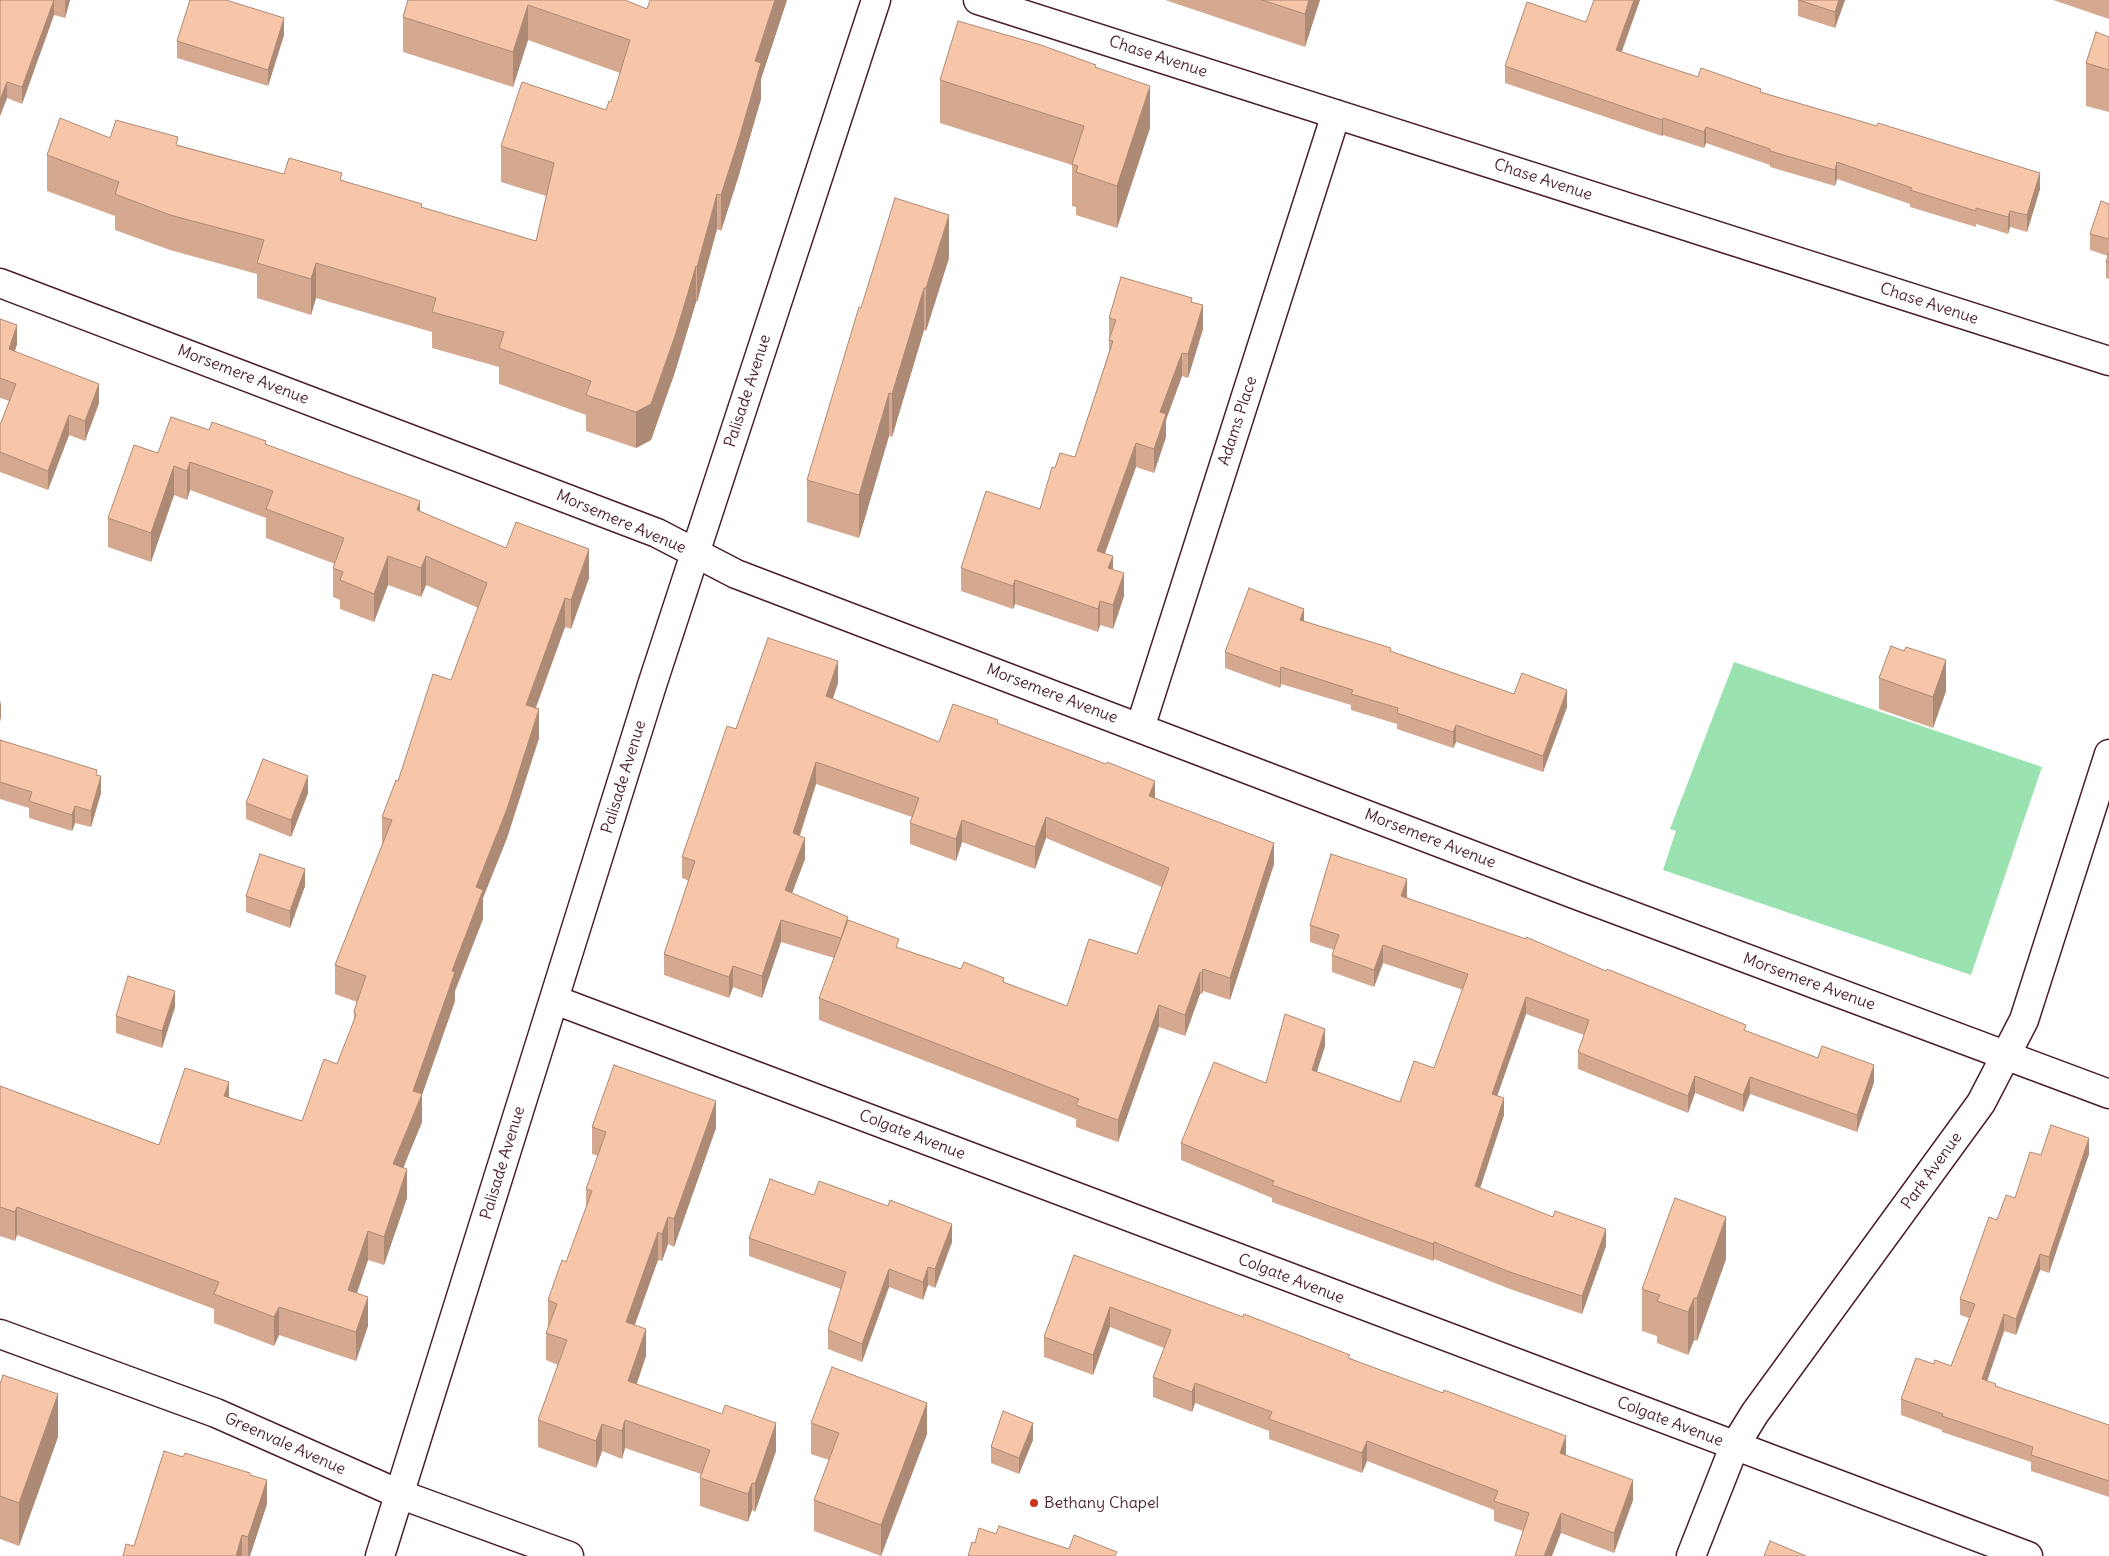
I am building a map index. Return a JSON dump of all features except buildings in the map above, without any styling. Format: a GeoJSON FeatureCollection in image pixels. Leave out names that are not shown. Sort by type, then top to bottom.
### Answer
{"type":"FeatureCollection","features":[{"type":"Feature","properties":{"kind":"street","name":"Palisade Avenue"},"geometry":{"type":"LineString","coordinates":[[380,1556],[652,685],[876,0]]}},
{"type":"Feature","properties":{"kind":"street","name":"Chase Avenue"},"geometry":{"type":"LineString","coordinates":[[978,0],[2109,361]]}},
{"type":"Feature","properties":{"kind":"street","name":"Adams Place"},"geometry":{"type":"LineString","coordinates":[[1140,728],[1336,114]]}},
{"type":"Feature","properties":{"kind":"street","name":"Morsemere Avenue"},"geometry":{"type":"LineString","coordinates":[[0,283],[657,533],[736,574],[1574,894],[2007,1054],[2109,1094]]}},
{"type":"Feature","properties":{"kind":"street","name":"Park Avenue"},"geometry":{"type":"LineString","coordinates":[[1691,1556],[1734,1446],[1755,1413],[1982,1103],[2024,1020],[2109,754]]}},
{"type":"Feature","properties":{"kind":"street","name":"Colgate Avenue"},"geometry":{"type":"LineString","coordinates":[[555,1000],[2028,1556]]}},
{"type":"Feature","properties":{"kind":"street","name":"Greenvale Avenue"},"geometry":{"type":"LineString","coordinates":[[0,1334],[216,1413],[399,1494],[569,1556]]}},
{"type":"Feature","properties":{"kind":"green space"},"geometry":{"type":"Polygon","coordinates":[[[1734,662],[2042,767],[1971,975],[1663,870],[1676,831],[1670,829],[1734,662]]]}},
{"type":"Feature","properties":{"kind":"place","name":"Bethany Chapel"},"geometry":{"type":"Point","coordinates":[1034,1503]}}]}
